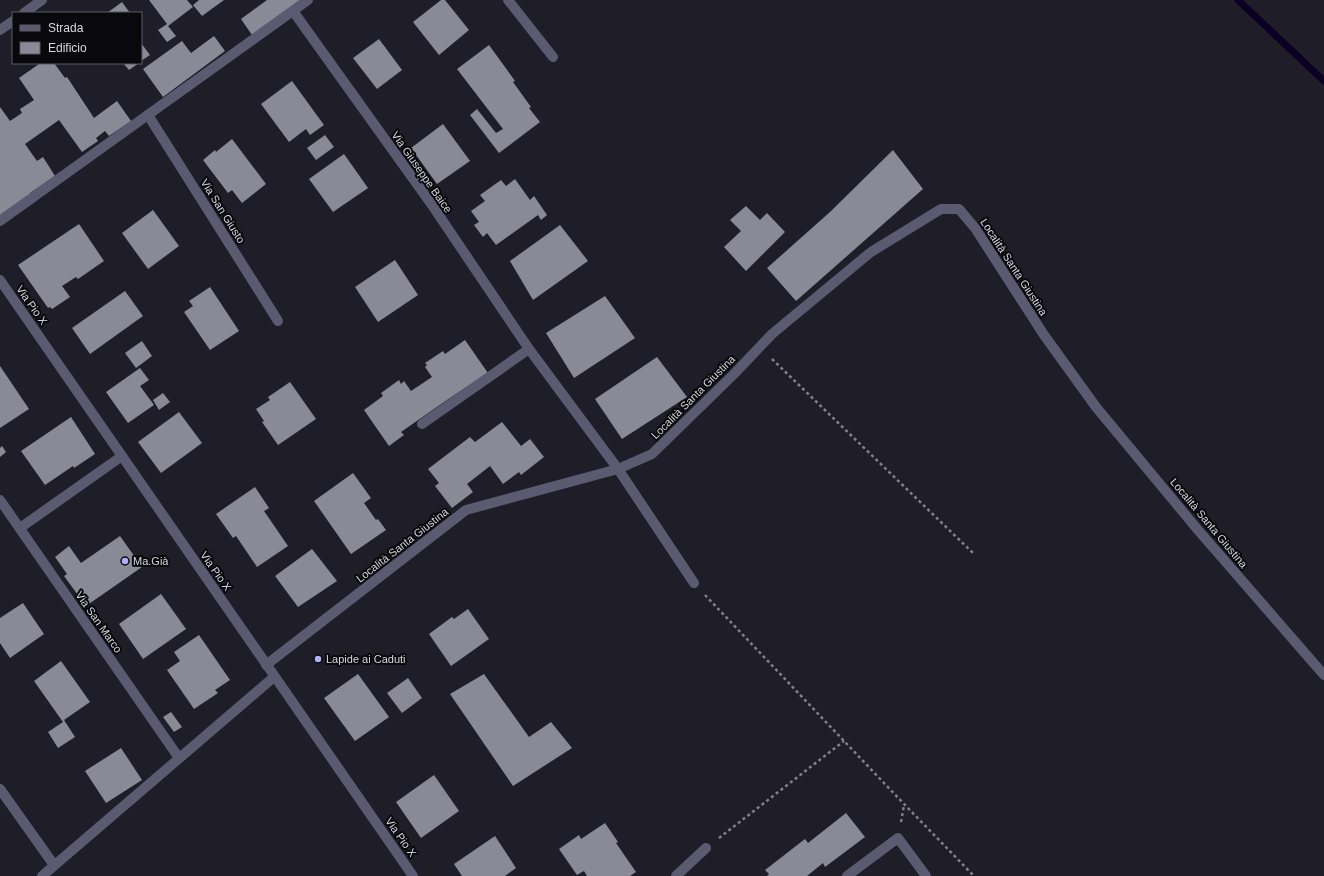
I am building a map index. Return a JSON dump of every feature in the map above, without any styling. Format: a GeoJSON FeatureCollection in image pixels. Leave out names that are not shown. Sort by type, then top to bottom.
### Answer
{"type":"FeatureCollection","features":[{"type":"Feature","properties":{"kind":"street"},"geometry":{"type":"LineString","coordinates":[[25,12],[42,0]]}},
{"type":"Feature","properties":{"kind":"street"},"geometry":{"type":"LineString","coordinates":[[0,221],[308,0]]}},
{"type":"Feature","properties":{"kind":"street"},"geometry":{"type":"LineString","coordinates":[[508,0],[553,57]]}},
{"type":"Feature","properties":{"kind":"street","name":"Via Giuseppe Baice"},"geometry":{"type":"LineString","coordinates":[[293,11],[432,205],[529,349],[618,469]]}},
{"type":"Feature","properties":{"kind":"street"},"geometry":{"type":"LineString","coordinates":[[0,30],[12,22]]}},
{"type":"Feature","properties":{"kind":"street","name":"Via San Giusto"},"geometry":{"type":"LineString","coordinates":[[148,115],[278,321]]}},
{"type":"Feature","properties":{"kind":"street","name":"Località Santa Giustina"},"geometry":{"type":"LineString","coordinates":[[266,665],[466,510],[618,469],[652,454],[733,375],[772,334],[871,252],[941,210],[960,209],[975,228],[1044,335],[1096,407],[1198,530],[1324,674]]}},
{"type":"Feature","properties":{"kind":"street","name":"Via Pio X"},"geometry":{"type":"LineString","coordinates":[[0,280],[413,876]]}},
{"type":"Feature","properties":{"kind":"street"},"geometry":{"type":"LineString","coordinates":[[422,424],[529,349]]}},
{"type":"Feature","properties":{"kind":"street"},"geometry":{"type":"LineString","coordinates":[[20,528],[122,456]]}},
{"type":"Feature","properties":{"kind":"street"},"geometry":{"type":"LineString","coordinates":[[618,469],[694,583]]}},
{"type":"Feature","properties":{"kind":"street","name":"Via San Marco"},"geometry":{"type":"LineString","coordinates":[[0,500],[179,758]]}},
{"type":"Feature","properties":{"kind":"street"},"geometry":{"type":"LineString","coordinates":[[42,876],[274,677]]}},
{"type":"Feature","properties":{"kind":"street"},"geometry":{"type":"LineString","coordinates":[[0,789],[54,865]]}},
{"type":"Feature","properties":{"kind":"street"},"geometry":{"type":"LineString","coordinates":[[847,876],[898,838],[926,876]]}},
{"type":"Feature","properties":{"kind":"street"},"geometry":{"type":"LineString","coordinates":[[676,876],[706,848]]}},
{"type":"Feature","properties":{"kind":"path"},"geometry":{"type":"LineString","coordinates":[[760,347],[973,553]]}},
{"type":"Feature","properties":{"kind":"path"},"geometry":{"type":"LineString","coordinates":[[694,583],[974,876]]}},
{"type":"Feature","properties":{"kind":"path"},"geometry":{"type":"LineString","coordinates":[[706,848],[844,741]]}},
{"type":"Feature","properties":{"kind":"building"},"geometry":{"type":"Polygon","coordinates":[[[149,0],[187,0],[193,7],[168,26],[176,36],[167,42],[158,30],[167,24],[149,0]]]}},
{"type":"Feature","properties":{"kind":"building"},"geometry":{"type":"Polygon","coordinates":[[[199,0],[224,0],[202,16],[193,5],[199,0]]]}},
{"type":"Feature","properties":{"kind":"building"},"geometry":{"type":"Polygon","coordinates":[[[267,0],[300,0],[252,35],[241,19],[267,0]]]}},
{"type":"Feature","properties":{"kind":"building"},"geometry":{"type":"Polygon","coordinates":[[[441,0],[445,0],[469,30],[439,55],[413,22],[441,0]]]}},
{"type":"Feature","properties":{"kind":"building"},"geometry":{"type":"Polygon","coordinates":[[[122,2],[129,12],[108,12],[122,2]]]}},
{"type":"Feature","properties":{"kind":"building"},"geometry":{"type":"Polygon","coordinates":[[[214,36],[225,51],[163,97],[143,69],[182,41],[191,53],[214,36]]]}},
{"type":"Feature","properties":{"kind":"building"},"geometry":{"type":"Polygon","coordinates":[[[379,39],[402,70],[377,89],[353,58],[379,39]]]}},
{"type":"Feature","properties":{"kind":"building"},"geometry":{"type":"Polygon","coordinates":[[[142,44],[150,55],[142,60],[142,44]]]}},
{"type":"Feature","properties":{"kind":"building"},"geometry":{"type":"Polygon","coordinates":[[[489,45],[515,81],[513,82],[531,107],[529,108],[540,122],[499,153],[470,115],[477,109],[496,133],[503,129],[457,69],[489,45]]]}},
{"type":"Feature","properties":{"kind":"building"},"geometry":{"type":"Polygon","coordinates":[[[39,64],[55,64],[65,78],[67,77],[94,118],[117,101],[131,121],[109,136],[105,131],[96,138],[98,141],[82,152],[59,120],[25,144],[37,161],[43,157],[55,176],[0,215],[0,107],[10,121],[22,113],[20,109],[34,100],[19,78],[39,64]]]}},
{"type":"Feature","properties":{"kind":"building"},"geometry":{"type":"Polygon","coordinates":[[[124,64],[138,64],[129,70],[124,64]]]}},
{"type":"Feature","properties":{"kind":"building"},"geometry":{"type":"Polygon","coordinates":[[[292,81],[324,125],[310,135],[306,129],[289,142],[261,104],[292,81]]]}},
{"type":"Feature","properties":{"kind":"building"},"geometry":{"type":"Polygon","coordinates":[[[443,124],[470,161],[437,184],[411,148],[443,124]]]}},
{"type":"Feature","properties":{"kind":"building"},"geometry":{"type":"Polygon","coordinates":[[[325,135],[334,147],[316,160],[307,148],[325,135]]]}},
{"type":"Feature","properties":{"kind":"building"},"geometry":{"type":"Polygon","coordinates":[[[232,139],[266,184],[242,203],[232,190],[228,193],[203,160],[232,139]]]}},
{"type":"Feature","properties":{"kind":"building"},"geometry":{"type":"Polygon","coordinates":[[[893,150],[923,189],[796,301],[767,268],[830,212],[893,150]]]}},
{"type":"Feature","properties":{"kind":"building"},"geometry":{"type":"Polygon","coordinates":[[[344,154],[368,188],[333,212],[309,179],[344,154]]]}},
{"type":"Feature","properties":{"kind":"building"},"geometry":{"type":"Polygon","coordinates":[[[515,179],[530,200],[534,196],[547,215],[541,220],[538,215],[496,245],[487,233],[483,237],[474,225],[479,222],[471,211],[485,201],[480,195],[501,180],[506,186],[515,179]]]}},
{"type":"Feature","properties":{"kind":"building"},"geometry":{"type":"Polygon","coordinates":[[[746,206],[760,220],[767,213],[785,232],[746,271],[724,247],[741,231],[730,220],[746,206]]]}},
{"type":"Feature","properties":{"kind":"building"},"geometry":{"type":"Polygon","coordinates":[[[153,210],[179,246],[148,269],[122,233],[153,210]]]}},
{"type":"Feature","properties":{"kind":"building"},"geometry":{"type":"Polygon","coordinates":[[[79,224],[104,261],[78,279],[76,277],[62,286],[70,297],[52,309],[50,307],[48,308],[18,265],[79,224]]]}},
{"type":"Feature","properties":{"kind":"building"},"geometry":{"type":"Polygon","coordinates":[[[560,225],[588,261],[533,300],[510,261],[560,225]]]}},
{"type":"Feature","properties":{"kind":"building"},"geometry":{"type":"Polygon","coordinates":[[[395,260],[418,295],[378,322],[355,287],[395,260]]]}},
{"type":"Feature","properties":{"kind":"building"},"geometry":{"type":"Polygon","coordinates":[[[210,287],[239,331],[210,350],[184,312],[193,306],[189,301],[210,287]]]}},
{"type":"Feature","properties":{"kind":"building"},"geometry":{"type":"Polygon","coordinates":[[[125,291],[143,316],[90,354],[72,328],[125,291]]]}},
{"type":"Feature","properties":{"kind":"building"},"geometry":{"type":"Polygon","coordinates":[[[605,296],[635,338],[574,378],[546,333],[605,296]]]}},
{"type":"Feature","properties":{"kind":"building"},"geometry":{"type":"Polygon","coordinates":[[[465,340],[490,376],[474,382],[447,400],[401,432],[404,435],[389,446],[364,410],[383,396],[381,393],[399,380],[401,384],[404,381],[411,391],[432,377],[425,367],[427,365],[425,363],[443,351],[445,354],[465,340]]]}},
{"type":"Feature","properties":{"kind":"building"},"geometry":{"type":"Polygon","coordinates":[[[142,341],[152,356],[136,368],[125,353],[142,341]]]}},
{"type":"Feature","properties":{"kind":"building"},"geometry":{"type":"Polygon","coordinates":[[[657,357],[687,397],[622,439],[595,399],[657,357]]]}},
{"type":"Feature","properties":{"kind":"building"},"geometry":{"type":"Polygon","coordinates":[[[0,366],[29,409],[0,428],[0,366]]]}},
{"type":"Feature","properties":{"kind":"building"},"geometry":{"type":"Polygon","coordinates":[[[140,368],[149,380],[140,386],[154,405],[128,423],[106,392],[140,368]]]}},
{"type":"Feature","properties":{"kind":"building"},"geometry":{"type":"Polygon","coordinates":[[[290,382],[316,419],[278,445],[262,422],[264,421],[256,409],[270,400],[268,397],[290,382]]]}},
{"type":"Feature","properties":{"kind":"building"},"geometry":{"type":"Polygon","coordinates":[[[163,393],[170,402],[159,410],[153,400],[163,393]]]}},
{"type":"Feature","properties":{"kind":"building"},"geometry":{"type":"Polygon","coordinates":[[[179,412],[202,443],[161,473],[138,442],[179,412]]]}},
{"type":"Feature","properties":{"kind":"building"},"geometry":{"type":"Polygon","coordinates":[[[71,417],[95,454],[74,468],[73,466],[45,485],[21,451],[71,417]]]}},
{"type":"Feature","properties":{"kind":"building"},"geometry":{"type":"Polygon","coordinates":[[[502,422],[521,446],[530,439],[544,457],[521,475],[519,472],[503,484],[490,466],[467,484],[473,492],[452,508],[435,486],[439,483],[428,469],[470,437],[475,442],[502,422]]]}},
{"type":"Feature","properties":{"kind":"building"},"geometry":{"type":"Polygon","coordinates":[[[2,446],[6,452],[0,457],[0,448],[2,446]]]}},
{"type":"Feature","properties":{"kind":"building"},"geometry":{"type":"Polygon","coordinates":[[[353,473],[371,498],[364,503],[376,520],[378,519],[386,530],[351,554],[314,501],[353,473]]]}},
{"type":"Feature","properties":{"kind":"building"},"geometry":{"type":"Polygon","coordinates":[[[255,487],[269,508],[264,511],[288,546],[257,567],[236,536],[233,538],[216,514],[255,487]]]}},
{"type":"Feature","properties":{"kind":"building"},"geometry":{"type":"Polygon","coordinates":[[[120,536],[142,567],[86,606],[64,576],[67,574],[55,557],[69,546],[81,563],[120,536]]]}},
{"type":"Feature","properties":{"kind":"building"},"geometry":{"type":"Polygon","coordinates":[[[312,549],[337,581],[298,607],[275,576],[312,549]]]}},
{"type":"Feature","properties":{"kind":"building"},"geometry":{"type":"Polygon","coordinates":[[[161,594],[186,629],[143,659],[119,624],[161,594]]]}},
{"type":"Feature","properties":{"kind":"building"},"geometry":{"type":"Polygon","coordinates":[[[23,603],[44,634],[10,658],[0,643],[0,618],[23,603]]]}},
{"type":"Feature","properties":{"kind":"building"},"geometry":{"type":"Polygon","coordinates":[[[468,609],[489,639],[451,666],[429,634],[452,617],[454,619],[468,609]]]}},
{"type":"Feature","properties":{"kind":"building"},"geometry":{"type":"Polygon","coordinates":[[[199,635],[230,680],[215,690],[218,693],[194,709],[167,670],[180,661],[174,652],[199,635]]]}},
{"type":"Feature","properties":{"kind":"building"},"geometry":{"type":"Polygon","coordinates":[[[61,661],[90,702],[64,720],[75,737],[58,748],[48,732],[63,722],[34,681],[61,661]]]}},
{"type":"Feature","properties":{"kind":"building"},"geometry":{"type":"Polygon","coordinates":[[[358,674],[389,717],[355,741],[324,698],[358,674]]]}},
{"type":"Feature","properties":{"kind":"building"},"geometry":{"type":"Polygon","coordinates":[[[484,674],[529,737],[551,722],[572,748],[513,786],[450,694],[484,674]]]}},
{"type":"Feature","properties":{"kind":"building"},"geometry":{"type":"Polygon","coordinates":[[[408,678],[422,698],[402,713],[387,693],[408,678]]]}},
{"type":"Feature","properties":{"kind":"building"},"geometry":{"type":"Polygon","coordinates":[[[171,712],[182,727],[174,732],[163,717],[171,712]]]}},
{"type":"Feature","properties":{"kind":"building"},"geometry":{"type":"Polygon","coordinates":[[[121,748],[142,780],[106,803],[85,771],[121,748]]]}},
{"type":"Feature","properties":{"kind":"building"},"geometry":{"type":"Polygon","coordinates":[[[434,775],[459,811],[421,838],[396,802],[434,775]]]}},
{"type":"Feature","properties":{"kind":"building"},"geometry":{"type":"Polygon","coordinates":[[[846,813],[865,837],[825,867],[823,863],[807,876],[767,876],[769,874],[765,870],[805,839],[808,843],[846,813]]]}},
{"type":"Feature","properties":{"kind":"building"},"geometry":{"type":"Polygon","coordinates":[[[605,823],[618,842],[616,843],[636,872],[630,876],[587,876],[584,871],[577,875],[559,849],[579,835],[581,839],[605,823]]]}},
{"type":"Feature","properties":{"kind":"building"},"geometry":{"type":"Polygon","coordinates":[[[495,836],[516,868],[505,876],[462,876],[454,864],[495,836]]]}},
{"type":"Feature","properties":{"kind":"waterway"},"geometry":{"type":"LineString","coordinates":[[1238,0],[1324,81]]}},
{"type":"Feature","properties":{"kind":"place","name":"Ma.Già"},"geometry":{"type":"Point","coordinates":[125,561]}},
{"type":"Feature","properties":{"kind":"place","name":"Lapide ai Caduti"},"geometry":{"type":"Point","coordinates":[318,659]}}]}
